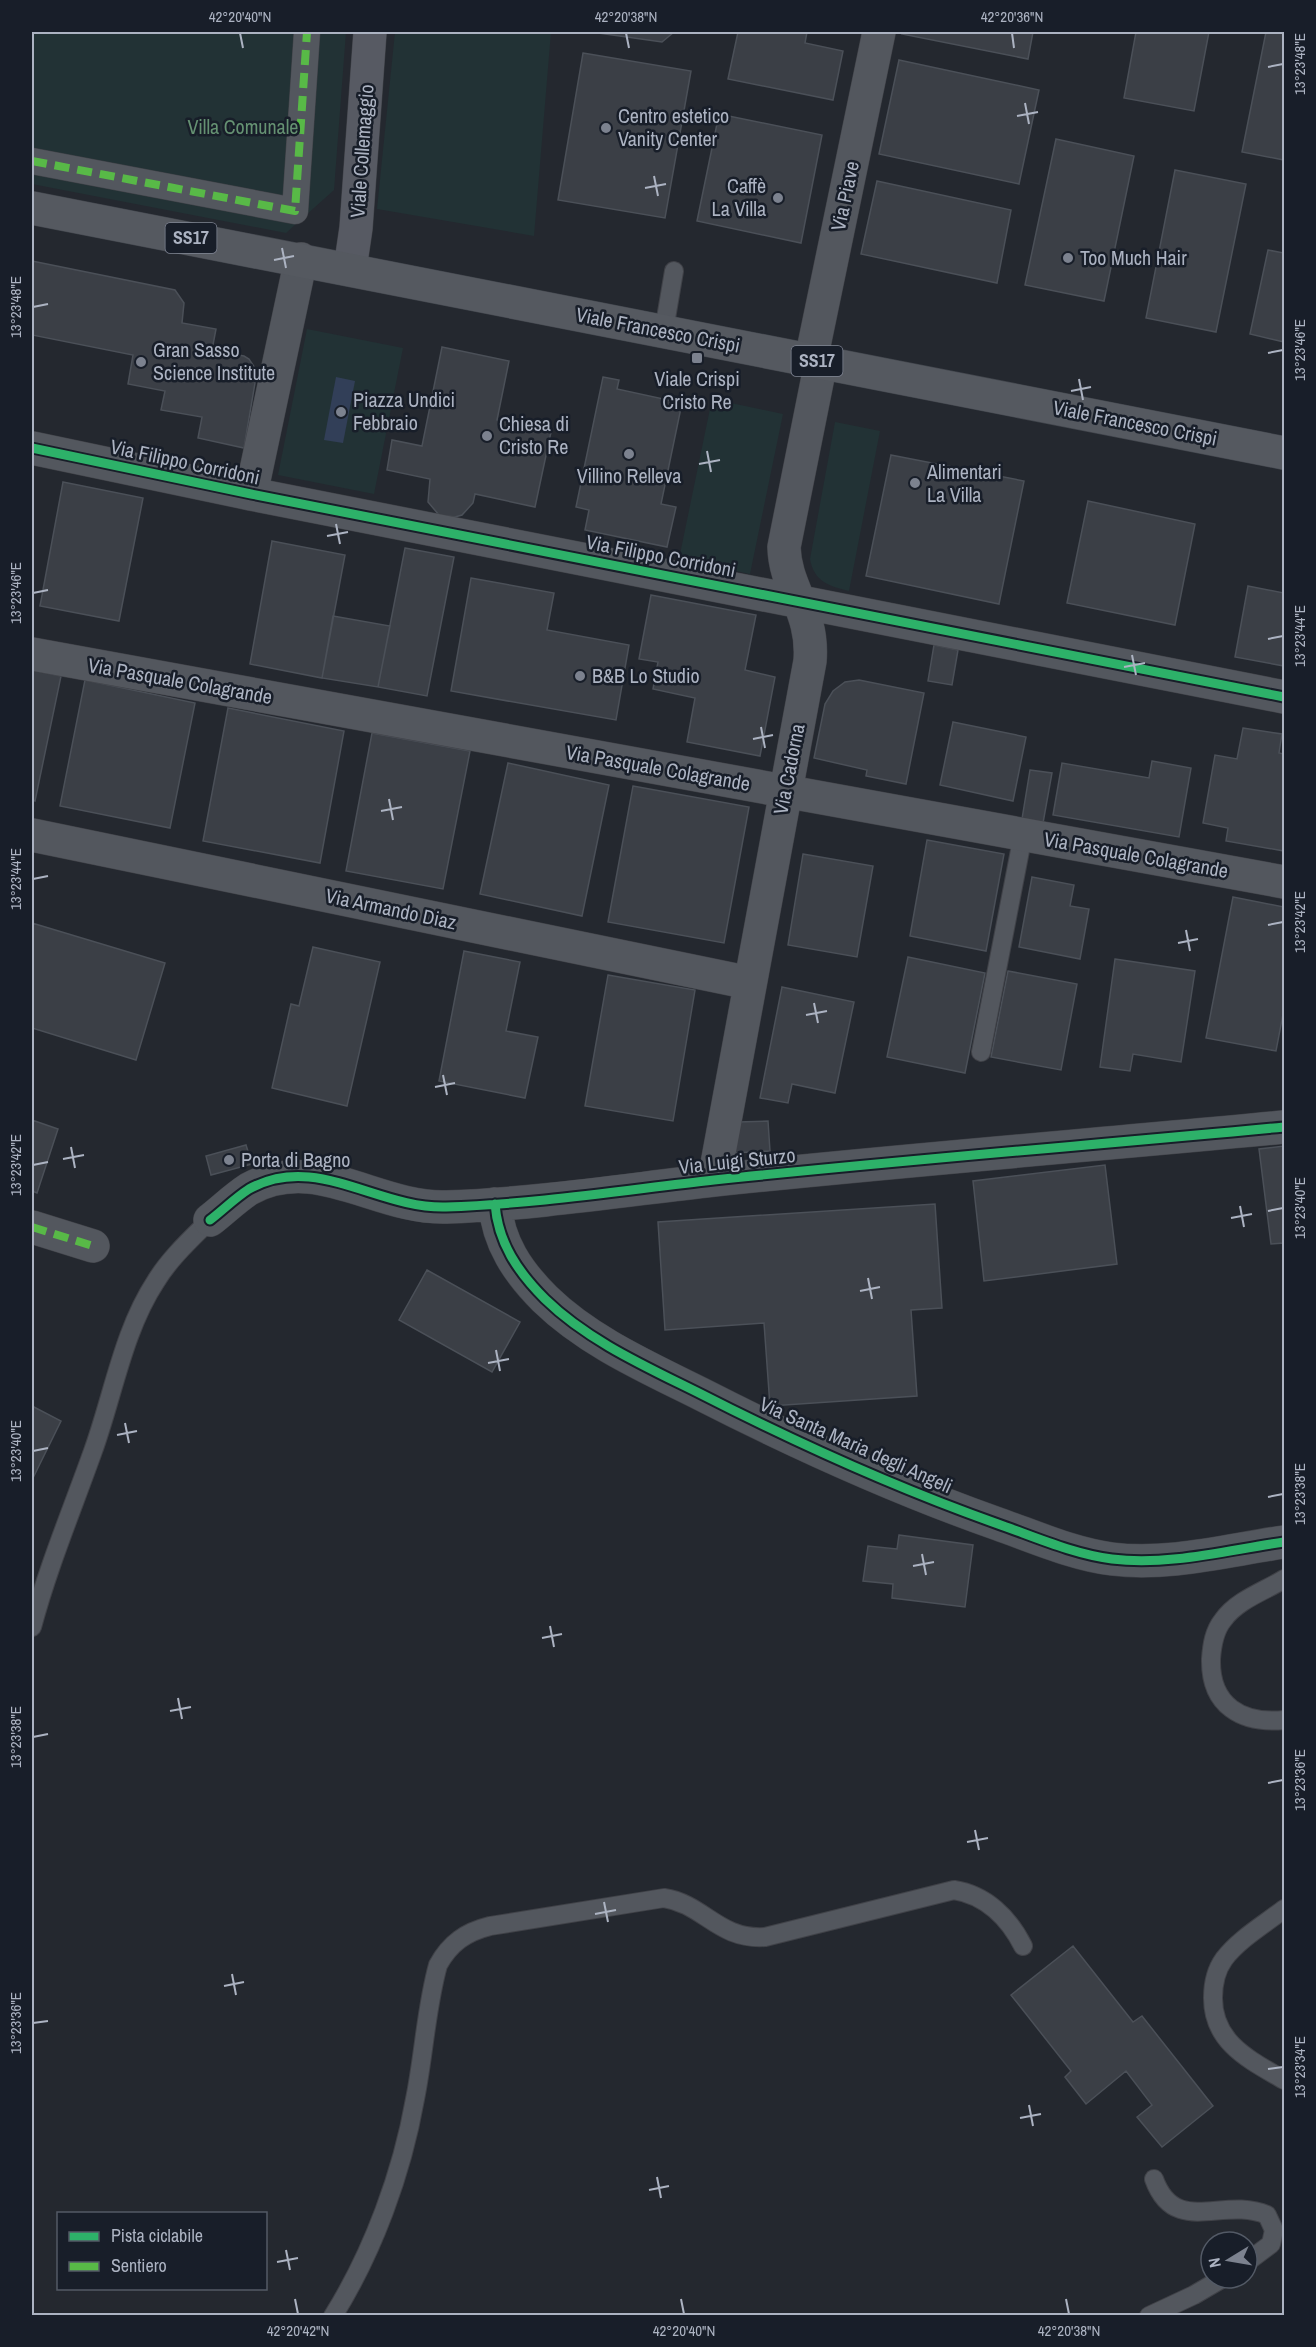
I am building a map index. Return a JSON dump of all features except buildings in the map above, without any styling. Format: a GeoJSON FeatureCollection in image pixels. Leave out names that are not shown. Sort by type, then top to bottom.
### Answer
{"type":"FeatureCollection","features":[{"type":"Feature","properties":{"kind":"main road","name":"Viale Collemaggio"},"geometry":{"type":"LineString","coordinates":[[350,269],[356,228],[370,32]]}},
{"type":"Feature","properties":{"kind":"main road","name":"Viale Francesco Crispi"},"geometry":{"type":"LineString","coordinates":[[32,208],[1284,453]]}},
{"type":"Feature","properties":{"kind":"street"},"geometry":{"type":"LineString","coordinates":[[32,161],[296,212],[307,32]]}},
{"type":"Feature","properties":{"kind":"street","name":"Via Piave"},"geometry":{"type":"LineString","coordinates":[[816,361],[824,300],[879,32]]}},
{"type":"Feature","properties":{"kind":"street"},"geometry":{"type":"LineString","coordinates":[[251,494],[301,259]]}},
{"type":"Feature","properties":{"kind":"street","name":"Via Cadorna"},"geometry":{"type":"LineString","coordinates":[[714,1180],[811,651],[810,630],[786,564],[785,540],[816,361]]}},
{"type":"Feature","properties":{"kind":"street","name":"Via Filippo Corridoni"},"geometry":{"type":"LineString","coordinates":[[32,448],[251,494],[1284,697]]}},
{"type":"Feature","properties":{"kind":"street","name":"Via Pasquale Colagrande"},"geometry":{"type":"LineString","coordinates":[[32,654],[1284,882]]}},
{"type":"Feature","properties":{"kind":"street","name":"Via Armando Diaz"},"geometry":{"type":"LineString","coordinates":[[32,834],[750,982]]}},
{"type":"Feature","properties":{"kind":"street","name":"Via Luigi Sturzo"},"geometry":{"type":"LineString","coordinates":[[210,1220],[247,1191],[273,1179],[291,1176],[335,1180],[413,1206],[495,1204],[714,1180],[1284,1127]]}},
{"type":"Feature","properties":{"kind":"street","name":"Via Santa Maria degli Angeli"},"geometry":{"type":"LineString","coordinates":[[495,1204],[498,1227],[512,1260],[547,1300],[570,1319],[605,1343],[655,1371],[830,1457],[915,1493],[1053,1544],[1111,1559],[1161,1560],[1284,1542]]}},
{"type":"Feature","properties":{"kind":"street"},"geometry":{"type":"LineString","coordinates":[[32,1227],[93,1246]]}},
{"type":"Feature","properties":{"kind":"lane"},"geometry":{"type":"LineString","coordinates":[[664,330],[674,271]]}},
{"type":"Feature","properties":{"kind":"lane"},"geometry":{"type":"LineString","coordinates":[[981,1052],[1023,835]]}},
{"type":"Feature","properties":{"kind":"lane"},"geometry":{"type":"LineString","coordinates":[[32,1628],[59,1540],[93,1451],[142,1306],[156,1281],[172,1260],[210,1220]]}},
{"type":"Feature","properties":{"kind":"lane"},"geometry":{"type":"LineString","coordinates":[[1284,1578],[1244,1602],[1225,1617],[1215,1636],[1211,1662],[1217,1694],[1232,1709],[1261,1720],[1284,1720]]}},
{"type":"Feature","properties":{"kind":"lane"},"geometry":{"type":"LineString","coordinates":[[333,2316],[355,2277],[375,2231],[405,2143],[438,1965],[444,1953],[466,1934],[501,1923],[664,1898],[683,1904],[738,1936],[765,1937],[832,1923],[954,1890],[975,1896],[996,1910],[1009,1921],[1023,1946]]}},
{"type":"Feature","properties":{"kind":"lane"},"geometry":{"type":"LineString","coordinates":[[1284,1909],[1224,1959],[1213,1990],[1216,2020],[1229,2044],[1238,2052],[1284,2079]]}},
{"type":"Feature","properties":{"kind":"lane"},"geometry":{"type":"LineString","coordinates":[[1154,2180],[1160,2196],[1172,2208],[1192,2211],[1245,2209],[1267,2215],[1274,2230],[1271,2244],[1259,2253]]}},
{"type":"Feature","properties":{"kind":"lane"},"geometry":{"type":"LineString","coordinates":[[1149,2316],[1203,2290]]}},
{"type":"Feature","properties":{"kind":"green space","name":"Villa Comunale"},"geometry":{"type":"Polygon","coordinates":[[[32,32],[346,32],[334,190],[286,233],[32,184],[32,32]]]}},
{"type":"Feature","properties":{"kind":"green space"},"geometry":{"type":"Polygon","coordinates":[[[395,32],[551,32],[534,236],[377,209],[395,32]]]}},
{"type":"Feature","properties":{"kind":"green space","name":"Piazza Undici Febbraio"},"geometry":{"type":"Polygon","coordinates":[[[307,329],[403,348],[374,494],[278,475],[307,329]]]}},
{"type":"Feature","properties":{"kind":"green space"},"geometry":{"type":"Polygon","coordinates":[[[712,399],[783,414],[750,574],[679,559],[712,399]]]}},
{"type":"Feature","properties":{"kind":"green space"},"geometry":{"type":"Polygon","coordinates":[[[835,422],[880,431],[849,591],[823,581],[815,573],[810,559],[835,422]]]}},
{"type":"Feature","properties":{"kind":"water"},"geometry":{"type":"Polygon","coordinates":[[[336,377],[355,381],[343,443],[324,440],[336,377]]]}},
{"type":"Feature","properties":{"kind":"marked path"},"geometry":{"type":"LineString","coordinates":[[32,161],[295,211],[307,32]]}},
{"type":"Feature","properties":{"kind":"marked path"},"geometry":{"type":"LineString","coordinates":[[32,1227],[93,1246]]}},
{"type":"Feature","properties":{"kind":"cycle path"},"geometry":{"type":"LineString","coordinates":[[32,448],[251,494],[1284,697]]}},
{"type":"Feature","properties":{"kind":"cycle path"},"geometry":{"type":"LineString","coordinates":[[210,1220],[249,1189],[274,1179],[298,1176],[323,1179],[396,1200],[446,1207],[547,1200],[714,1180],[1284,1127]]}},
{"type":"Feature","properties":{"kind":"cycle path"},"geometry":{"type":"LineString","coordinates":[[495,1204],[500,1232],[518,1267],[545,1299],[580,1328],[660,1374],[847,1464],[960,1510],[1097,1557],[1133,1561],[1177,1559],[1284,1542]]}},
{"type":"Feature","properties":{"kind":"place","name":"Centro estetico Vanity Center"},"geometry":{"type":"Point","coordinates":[606,128]}},
{"type":"Feature","properties":{"kind":"place","name":"Caffè La Villa"},"geometry":{"type":"Point","coordinates":[778,198]}},
{"type":"Feature","properties":{"kind":"place","name":"Too Much Hair"},"geometry":{"type":"Point","coordinates":[1068,258]}},
{"type":"Feature","properties":{"kind":"place","name":"Viale Crispi Cristo Re"},"geometry":{"type":"Point","coordinates":[697,358]}},
{"type":"Feature","properties":{"kind":"place","name":"Gran Sasso Science Institute"},"geometry":{"type":"Point","coordinates":[141,362]}},
{"type":"Feature","properties":{"kind":"place","name":"Piazza Undici Febbraio"},"geometry":{"type":"Point","coordinates":[341,412]}},
{"type":"Feature","properties":{"kind":"place","name":"Chiesa di Cristo Re"},"geometry":{"type":"Point","coordinates":[487,436]}},
{"type":"Feature","properties":{"kind":"place","name":"Villino Relleva"},"geometry":{"type":"Point","coordinates":[629,454]}},
{"type":"Feature","properties":{"kind":"place","name":"Alimentari La Villa"},"geometry":{"type":"Point","coordinates":[915,483]}},
{"type":"Feature","properties":{"kind":"place","name":"B&B Lo Studio"},"geometry":{"type":"Point","coordinates":[580,676]}},
{"type":"Feature","properties":{"kind":"place","name":"Porta di Bagno"},"geometry":{"type":"Point","coordinates":[229,1160]}}]}
